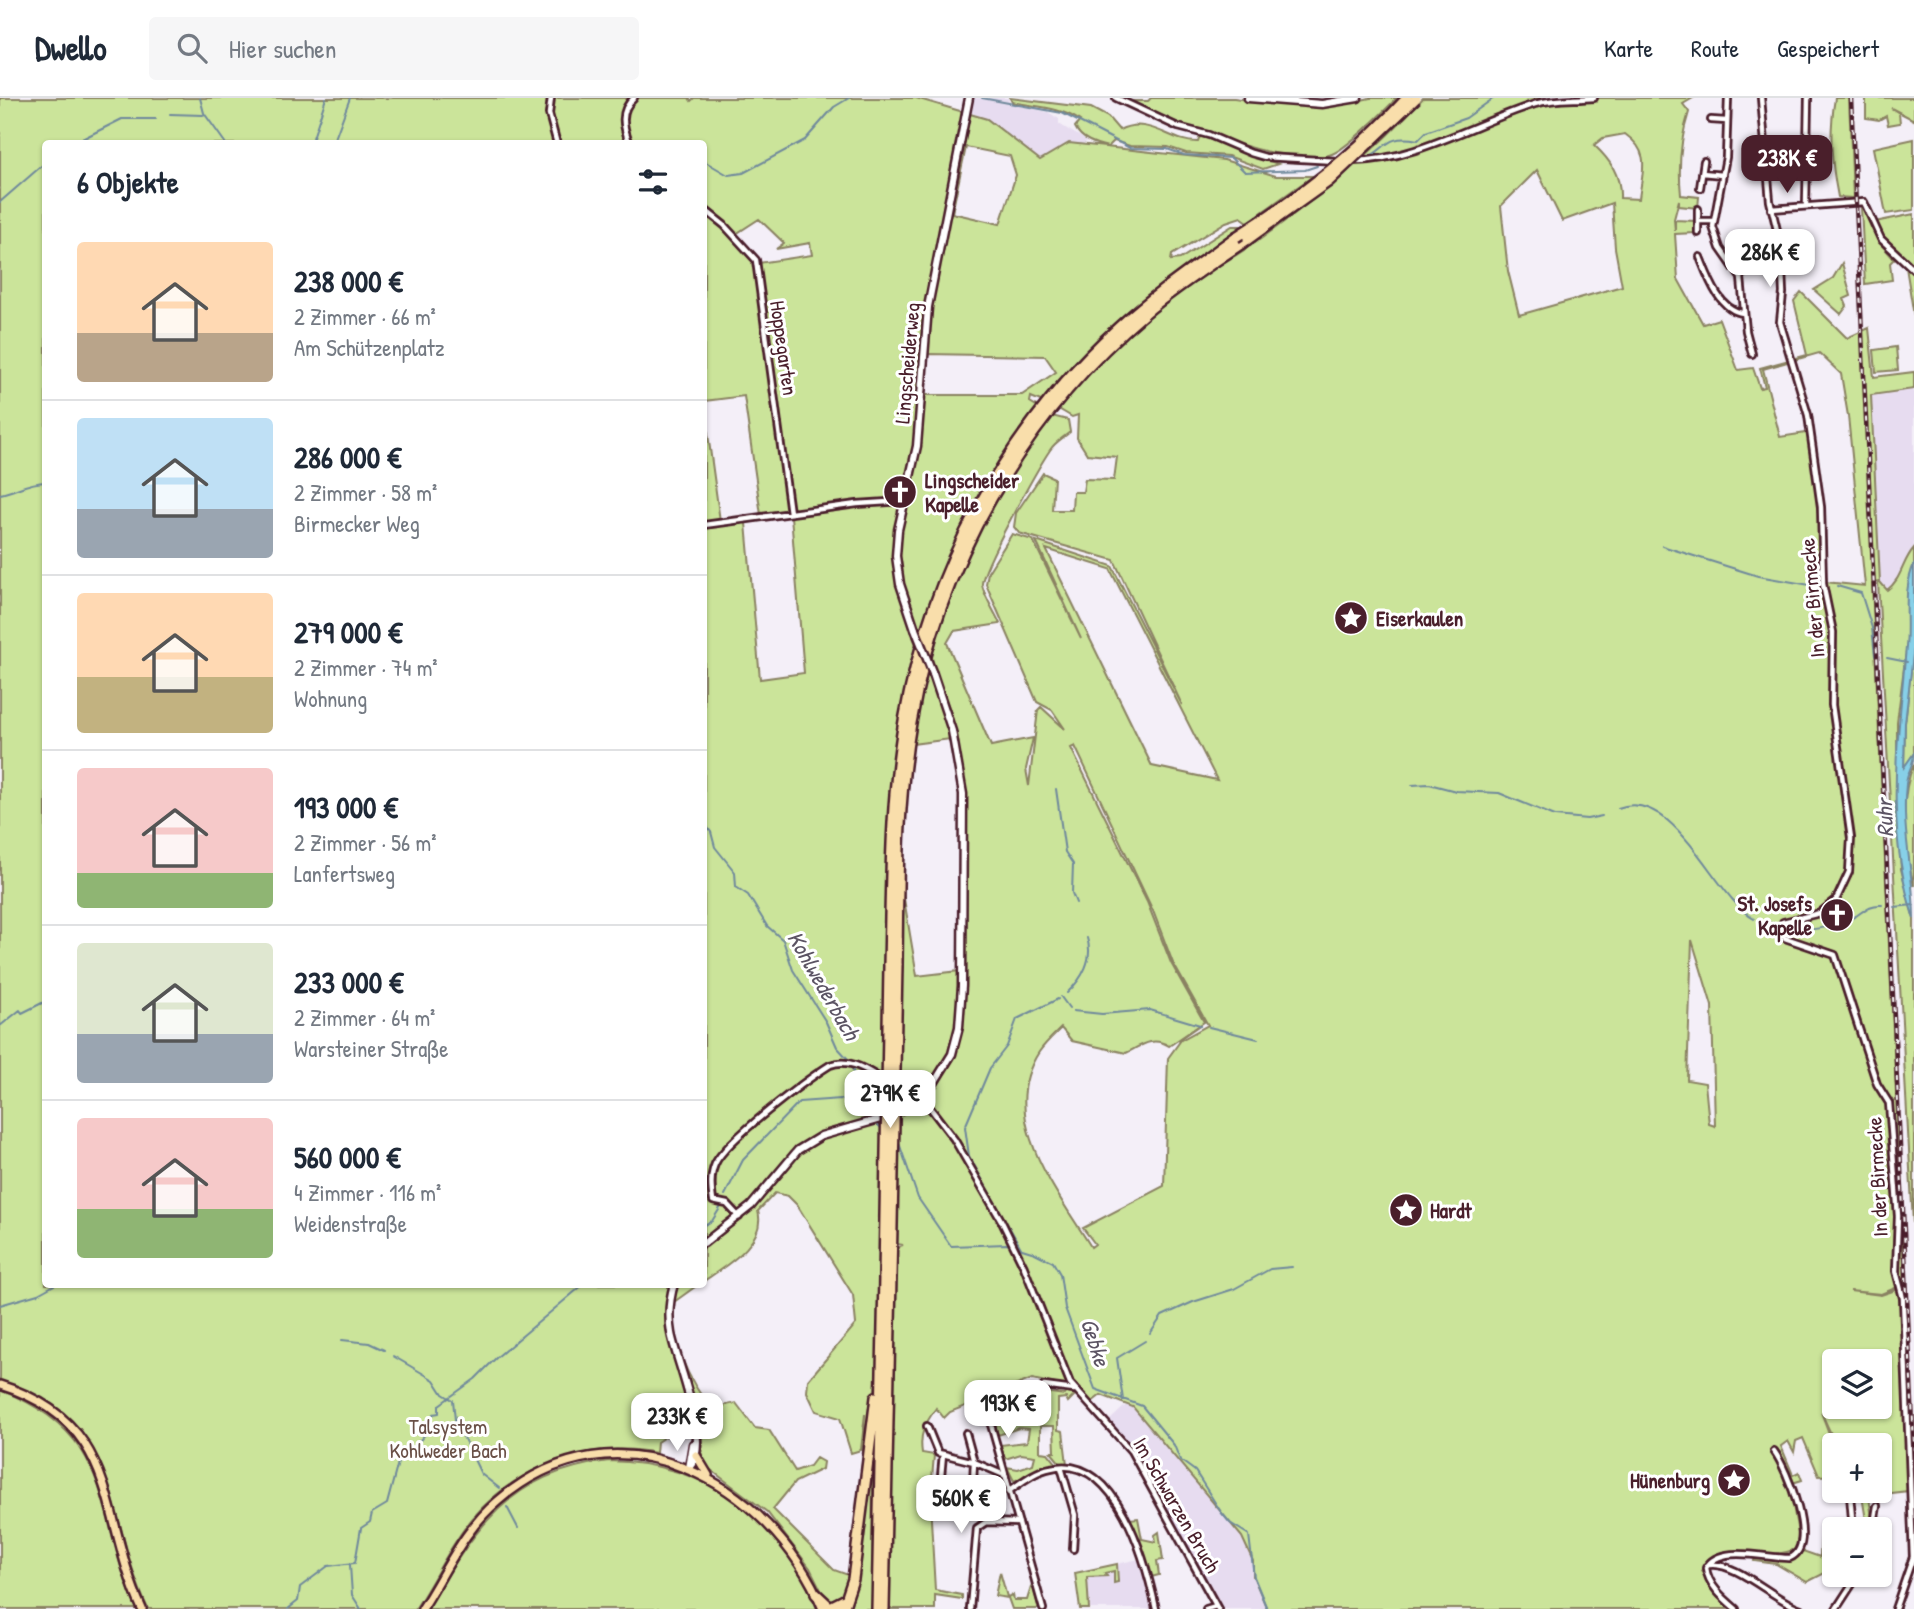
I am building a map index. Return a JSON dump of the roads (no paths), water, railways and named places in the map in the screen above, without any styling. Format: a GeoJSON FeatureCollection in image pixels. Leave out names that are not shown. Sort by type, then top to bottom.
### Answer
{"type":"FeatureCollection","features":[{"type":"Feature","properties":{"kind":"highway"},"geometry":{"type":"LineString","coordinates":[[884,1609],[895,802],[904,721],[925,633],[958,548],[1001,468],[1036,418],[1075,372],[1140,308],[1318,181],[1368,138],[1407,98]]}},
{"type":"Feature","properties":{"kind":"highway"},"geometry":{"type":"LineString","coordinates":[[893,965],[901,811],[911,722],[932,634],[969,541],[1024,446],[1080,376],[1145,313],[1329,181],[1416,98]]}},
{"type":"Feature","properties":{"kind":"highway"},"geometry":{"type":"LineString","coordinates":[[877,1609],[882,1364],[887,1277]]}},
{"type":"Feature","properties":{"kind":"highway"},"geometry":{"type":"LineString","coordinates":[[843,1609],[853,1580],[882,1364]]}},
{"type":"Feature","properties":{"kind":"highway"},"geometry":{"type":"LineString","coordinates":[[817,1594],[827,1605],[838,1606],[846,1598],[853,1580]]}},
{"type":"Feature","properties":{"kind":"main road"},"geometry":{"type":"LineString","coordinates":[[0,1385],[42,1404],[65,1419],[83,1440],[100,1471],[142,1609]]}},
{"type":"Feature","properties":{"kind":"main road"},"geometry":{"type":"LineString","coordinates":[[422,1609],[481,1517],[525,1481],[577,1460],[606,1455],[649,1458],[689,1468],[713,1480],[749,1506],[781,1536],[799,1560],[823,1609]]}},
{"type":"Feature","properties":{"kind":"main road"},"geometry":{"type":"LineString","coordinates":[[696,1455],[713,1480]]}},
{"type":"Feature","properties":{"kind":"street"},"geometry":{"type":"LineString","coordinates":[[551,98],[549,114],[556,140]]}},
{"type":"Feature","properties":{"kind":"street"},"geometry":{"type":"LineString","coordinates":[[630,140],[623,116],[626,106],[634,98]]}},
{"type":"Feature","properties":{"kind":"street","name":"Lingscheiderweg"},"geometry":{"type":"LineString","coordinates":[[707,1241],[739,1217],[805,1145],[833,1132],[887,1117],[921,1096],[941,1073],[951,1054],[959,1027],[962,986],[962,785],[952,731],[900,584],[896,556],[919,431],[928,307],[960,158],[969,98]]}},
{"type":"Feature","properties":{"kind":"street"},"geometry":{"type":"LineString","coordinates":[[1116,98],[1178,127],[1209,135],[1251,153],[1334,161],[1360,161],[1391,155],[1445,139],[1546,101],[1594,98]]}},
{"type":"Feature","properties":{"kind":"street"},"geometry":{"type":"LineString","coordinates":[[1248,98],[1322,104],[1358,98]]}},
{"type":"Feature","properties":{"kind":"street"},"geometry":{"type":"LineString","coordinates":[[1728,98],[1723,175],[1714,221],[1715,238],[1741,278],[1743,313],[1752,354]]}},
{"type":"Feature","properties":{"kind":"street"},"geometry":{"type":"LineString","coordinates":[[1761,98],[1771,209],[1864,202],[1876,231],[1888,247],[1914,270]]}},
{"type":"Feature","properties":{"kind":"street"},"geometry":{"type":"LineString","coordinates":[[1806,205],[1808,98]]}},
{"type":"Feature","properties":{"kind":"street"},"geometry":{"type":"LineString","coordinates":[[1711,120],[1726,121]]}},
{"type":"Feature","properties":{"kind":"street"},"geometry":{"type":"LineString","coordinates":[[1700,188],[1704,162]]}},
{"type":"Feature","properties":{"kind":"street"},"geometry":{"type":"LineString","coordinates":[[1702,173],[1723,175]]}},
{"type":"Feature","properties":{"kind":"street"},"geometry":{"type":"LineString","coordinates":[[1698,209],[1698,233]]}},
{"type":"Feature","properties":{"kind":"street","name":"In der Birmecke"},"geometry":{"type":"LineString","coordinates":[[1771,209],[1780,240],[1783,288],[1780,322],[1808,415],[1821,507],[1823,584],[1833,632],[1832,711],[1848,813],[1851,854],[1847,878],[1831,905],[1820,913],[1783,922],[1779,932],[1785,938],[1835,955],[1877,1084],[1888,1100],[1897,1205],[1896,1271],[1903,1298],[1913,1557],[1895,1609]]}},
{"type":"Feature","properties":{"kind":"street","name":"Hoppegarten"},"geometry":{"type":"LineString","coordinates":[[707,211],[724,225],[756,260],[790,513]]}},
{"type":"Feature","properties":{"kind":"street"},"geometry":{"type":"LineString","coordinates":[[1698,221],[1714,221]]}},
{"type":"Feature","properties":{"kind":"street"},"geometry":{"type":"LineString","coordinates":[[1700,257],[1719,295],[1736,312],[1743,313]]}},
{"type":"Feature","properties":{"kind":"street"},"geometry":{"type":"LineString","coordinates":[[707,526],[893,500],[904,501]]}},
{"type":"Feature","properties":{"kind":"street"},"geometry":{"type":"LineString","coordinates":[[739,1217],[727,1204],[713,1201],[712,1179],[717,1161],[735,1141],[823,1069],[836,1063],[852,1064],[911,1097]]}},
{"type":"Feature","properties":{"kind":"street","name":"Im Schwarzen Bruch"},"geometry":{"type":"LineString","coordinates":[[921,1096],[954,1139],[1017,1252],[1063,1367],[1075,1390],[1136,1459],[1217,1607]]}},
{"type":"Feature","properties":{"kind":"street"},"geometry":{"type":"LineString","coordinates":[[673,1288],[670,1329],[692,1401],[696,1455],[689,1468]]}},
{"type":"Feature","properties":{"kind":"street"},"geometry":{"type":"LineString","coordinates":[[1044,1386],[1075,1390]]}},
{"type":"Feature","properties":{"kind":"street"},"geometry":{"type":"LineString","coordinates":[[984,1399],[1043,1609]]}},
{"type":"Feature","properties":{"kind":"street"},"geometry":{"type":"LineString","coordinates":[[927,1426],[938,1452],[975,1462],[1005,1476]]}},
{"type":"Feature","properties":{"kind":"street"},"geometry":{"type":"LineString","coordinates":[[966,1433],[975,1462],[973,1483]]}},
{"type":"Feature","properties":{"kind":"street"},"geometry":{"type":"LineString","coordinates":[[689,1468],[695,1439]]}},
{"type":"Feature","properties":{"kind":"street"},"geometry":{"type":"LineString","coordinates":[[1736,1609],[1712,1584],[1707,1566],[1731,1555],[1788,1559],[1798,1553],[1801,1530],[1795,1494],[1774,1451]]}},
{"type":"Feature","properties":{"kind":"street"},"geometry":{"type":"LineString","coordinates":[[939,1498],[943,1454]]}},
{"type":"Feature","properties":{"kind":"street"},"geometry":{"type":"LineString","coordinates":[[1009,1491],[1041,1471],[1061,1466],[1090,1473],[1108,1488],[1135,1540],[1156,1609]]}},
{"type":"Feature","properties":{"kind":"street"},"geometry":{"type":"LineString","coordinates":[[1061,1466],[1075,1515],[1073,1549]]}},
{"type":"Feature","properties":{"kind":"street"},"geometry":{"type":"LineString","coordinates":[[1875,1517],[1877,1506]]}},
{"type":"Feature","properties":{"kind":"street"},"geometry":{"type":"LineString","coordinates":[[970,1609],[977,1528],[986,1522],[1019,1523]]}},
{"type":"Feature","properties":{"kind":"street"},"geometry":{"type":"LineString","coordinates":[[1714,1562],[1736,1571],[1782,1601],[1801,1609]]}},
{"type":"Feature","properties":{"kind":"street"},"geometry":{"type":"LineString","coordinates":[[1836,1609],[1851,1587]]}},
{"type":"Feature","properties":{"kind":"street"},"geometry":{"type":"LineString","coordinates":[[1206,1609],[1217,1607]]}},
{"type":"Feature","properties":{"kind":"water"},"geometry":{"type":"Polygon","coordinates":[[[1914,564],[1914,646],[1905,723],[1904,767],[1914,753],[1905,801],[1914,919],[1899,851],[1896,784],[1907,636],[1907,595],[1914,564]]]}},
{"type":"Feature","properties":{"kind":"waterway"},"geometry":{"type":"LineString","coordinates":[[200,98],[204,113],[223,140]]}},
{"type":"Feature","properties":{"kind":"waterway","name":"Kohlwederbach"},"geometry":{"type":"LineString","coordinates":[[312,140],[326,98]]}},
{"type":"Feature","properties":{"kind":"waterway"},"geometry":{"type":"LineString","coordinates":[[334,140],[350,98]]}},
{"type":"Feature","properties":{"kind":"waterway"},"geometry":{"type":"LineString","coordinates":[[707,163],[728,175],[743,173],[805,140],[834,107],[849,98]]}},
{"type":"Feature","properties":{"kind":"waterway"},"geometry":{"type":"LineString","coordinates":[[982,98],[1062,113],[1130,148],[1167,149],[1184,155],[1231,158],[1245,172],[1305,170],[1317,166]]}},
{"type":"Feature","properties":{"kind":"waterway"},"geometry":{"type":"LineString","coordinates":[[1362,158],[1397,139],[1418,140],[1426,132],[1466,118],[1494,98]]}},
{"type":"Feature","properties":{"kind":"waterway"},"geometry":{"type":"LineString","coordinates":[[170,114],[203,115]]}},
{"type":"Feature","properties":{"kind":"waterway"},"geometry":{"type":"LineString","coordinates":[[80,140],[122,119],[156,119]]}},
{"type":"Feature","properties":{"kind":"waterway"},"geometry":{"type":"LineString","coordinates":[[1334,158],[1342,156]]}},
{"type":"Feature","properties":{"kind":"waterway"},"geometry":{"type":"LineString","coordinates":[[0,202],[42,165]]}},
{"type":"Feature","properties":{"kind":"waterway"},"geometry":{"type":"LineString","coordinates":[[0,494],[42,482]]}},
{"type":"Feature","properties":{"kind":"waterway"},"geometry":{"type":"LineString","coordinates":[[1662,546],[1758,576],[1810,585]]}},
{"type":"Feature","properties":{"kind":"waterway"},"geometry":{"type":"LineString","coordinates":[[1837,586],[1861,593],[1872,628],[1875,656]]}},
{"type":"Feature","properties":{"kind":"waterway"},"geometry":{"type":"LineString","coordinates":[[1887,658],[1907,662]]}},
{"type":"Feature","properties":{"kind":"waterway"},"geometry":{"type":"LineString","coordinates":[[1412,785],[1429,784],[1456,791],[1499,793],[1555,816],[1587,819],[1602,816]]}},
{"type":"Feature","properties":{"kind":"waterway"},"geometry":{"type":"LineString","coordinates":[[1056,789],[1065,852],[1073,864],[1072,893],[1076,903]]}},
{"type":"Feature","properties":{"kind":"waterway"},"geometry":{"type":"LineString","coordinates":[[1618,808],[1638,806],[1657,813],[1675,828],[1739,907],[1754,919]]}},
{"type":"Feature","properties":{"kind":"waterway","name":"Kohlwederbach"},"geometry":{"type":"LineString","coordinates":[[707,827],[715,847],[735,872],[736,887],[748,895],[767,926],[783,940],[793,970],[826,1022],[837,1047],[848,1059]]}},
{"type":"Feature","properties":{"kind":"waterway"},"geometry":{"type":"LineString","coordinates":[[1789,928],[1806,930],[1832,926],[1871,906],[1882,905]]}},
{"type":"Feature","properties":{"kind":"waterway"},"geometry":{"type":"LineString","coordinates":[[1894,907],[1914,905]]}},
{"type":"Feature","properties":{"kind":"waterway"},"geometry":{"type":"LineString","coordinates":[[1759,920],[1775,924]]}},
{"type":"Feature","properties":{"kind":"waterway"},"geometry":{"type":"LineString","coordinates":[[1067,993],[1088,961],[1087,938]]}},
{"type":"Feature","properties":{"kind":"waterway"},"geometry":{"type":"LineString","coordinates":[[1061,997],[1069,1008]]}},
{"type":"Feature","properties":{"kind":"waterway"},"geometry":{"type":"LineString","coordinates":[[1021,1248],[969,1156],[965,1127],[990,1068],[1007,1046],[1017,1019],[1058,999]]}},
{"type":"Feature","properties":{"kind":"waterway"},"geometry":{"type":"LineString","coordinates":[[0,1026],[20,1010],[22,1013],[42,1003]]}},
{"type":"Feature","properties":{"kind":"waterway"},"geometry":{"type":"LineString","coordinates":[[1073,1011],[1102,1014],[1150,1010],[1200,1025]]}},
{"type":"Feature","properties":{"kind":"waterway"},"geometry":{"type":"LineString","coordinates":[[1209,1027],[1258,1039]]}},
{"type":"Feature","properties":{"kind":"waterway","name":"Gebke"},"geometry":{"type":"LineString","coordinates":[[852,1068],[861,1096],[873,1115]]}},
{"type":"Feature","properties":{"kind":"waterway"},"geometry":{"type":"LineString","coordinates":[[725,1195],[743,1160],[799,1102],[841,1099],[870,1109]]}},
{"type":"Feature","properties":{"kind":"waterway","name":"Gebke"},"geometry":{"type":"LineString","coordinates":[[878,1125],[884,1131]]}},
{"type":"Feature","properties":{"kind":"waterway","name":"Gebke"},"geometry":{"type":"LineString","coordinates":[[899,1143],[918,1198],[951,1246],[1006,1244],[1053,1262],[1060,1274],[1065,1308],[1095,1389],[1142,1406],[1174,1445],[1180,1460],[1195,1471],[1230,1523],[1249,1535],[1254,1577],[1267,1609]]}},
{"type":"Feature","properties":{"kind":"waterway"},"geometry":{"type":"LineString","coordinates":[[707,1224],[712,1221],[722,1205]]}},
{"type":"Feature","properties":{"kind":"waterway"},"geometry":{"type":"LineString","coordinates":[[1150,1334],[1162,1316],[1193,1302],[1234,1289],[1270,1269],[1292,1267]]}},
{"type":"Feature","properties":{"kind":"waterway"},"geometry":{"type":"LineString","coordinates":[[0,1305],[38,1294],[49,1288]]}},
{"type":"Feature","properties":{"kind":"waterway"},"geometry":{"type":"LineString","coordinates":[[288,1609],[298,1601],[300,1587],[328,1566],[355,1563],[361,1528],[370,1522],[372,1513],[387,1504],[400,1455],[402,1452],[410,1452],[426,1433],[433,1414],[439,1413],[439,1405],[475,1379],[497,1357],[579,1288]]}},
{"type":"Feature","properties":{"kind":"waterway"},"geometry":{"type":"LineString","coordinates":[[342,1340],[369,1343],[384,1350]]}},
{"type":"Feature","properties":{"kind":"waterway"},"geometry":{"type":"LineString","coordinates":[[1123,1400],[1117,1358],[1145,1341]]}},
{"type":"Feature","properties":{"kind":"waterway"},"geometry":{"type":"LineString","coordinates":[[393,1356],[434,1380],[443,1394],[451,1399]]}},
{"type":"Feature","properties":{"kind":"waterway"},"geometry":{"type":"LineString","coordinates":[[453,1400],[455,1420],[481,1474],[499,1488]]}},
{"type":"Feature","properties":{"kind":"waterway"},"geometry":{"type":"LineString","coordinates":[[507,1507],[518,1528]]}},
{"type":"Feature","properties":{"kind":"waterway"},"geometry":{"type":"LineString","coordinates":[[350,1565],[352,1595],[361,1609]]}},
{"type":"Feature","properties":{"kind":"railway"},"geometry":{"type":"LineString","coordinates":[[1851,98],[1914,1445]]}},
{"type":"Feature","properties":{"kind":"place","name":"Lingscheider Kapelle"},"geometry":{"type":"Point","coordinates":[900,492]}},
{"type":"Feature","properties":{"kind":"place","name":"Eiserkaulen"},"geometry":{"type":"Point","coordinates":[1351,618]}},
{"type":"Feature","properties":{"kind":"place","name":"St. Josefs Kapelle"},"geometry":{"type":"Point","coordinates":[1837,915]}},
{"type":"Feature","properties":{"kind":"place","name":"Hardt"},"geometry":{"type":"Point","coordinates":[1406,1210]}},
{"type":"Feature","properties":{"kind":"place","name":"Hünenburg"},"geometry":{"type":"Point","coordinates":[1734,1480]}},
{"type":"Feature","properties":{"kind":"water label","name":"Ruhr"},"geometry":{"type":"Point","coordinates":[1884,818]}},
{"type":"Feature","properties":{"kind":"park label","name":"Talsystem Kohlweder Bach"},"geometry":{"type":"Point","coordinates":[448,1438]}}]}
